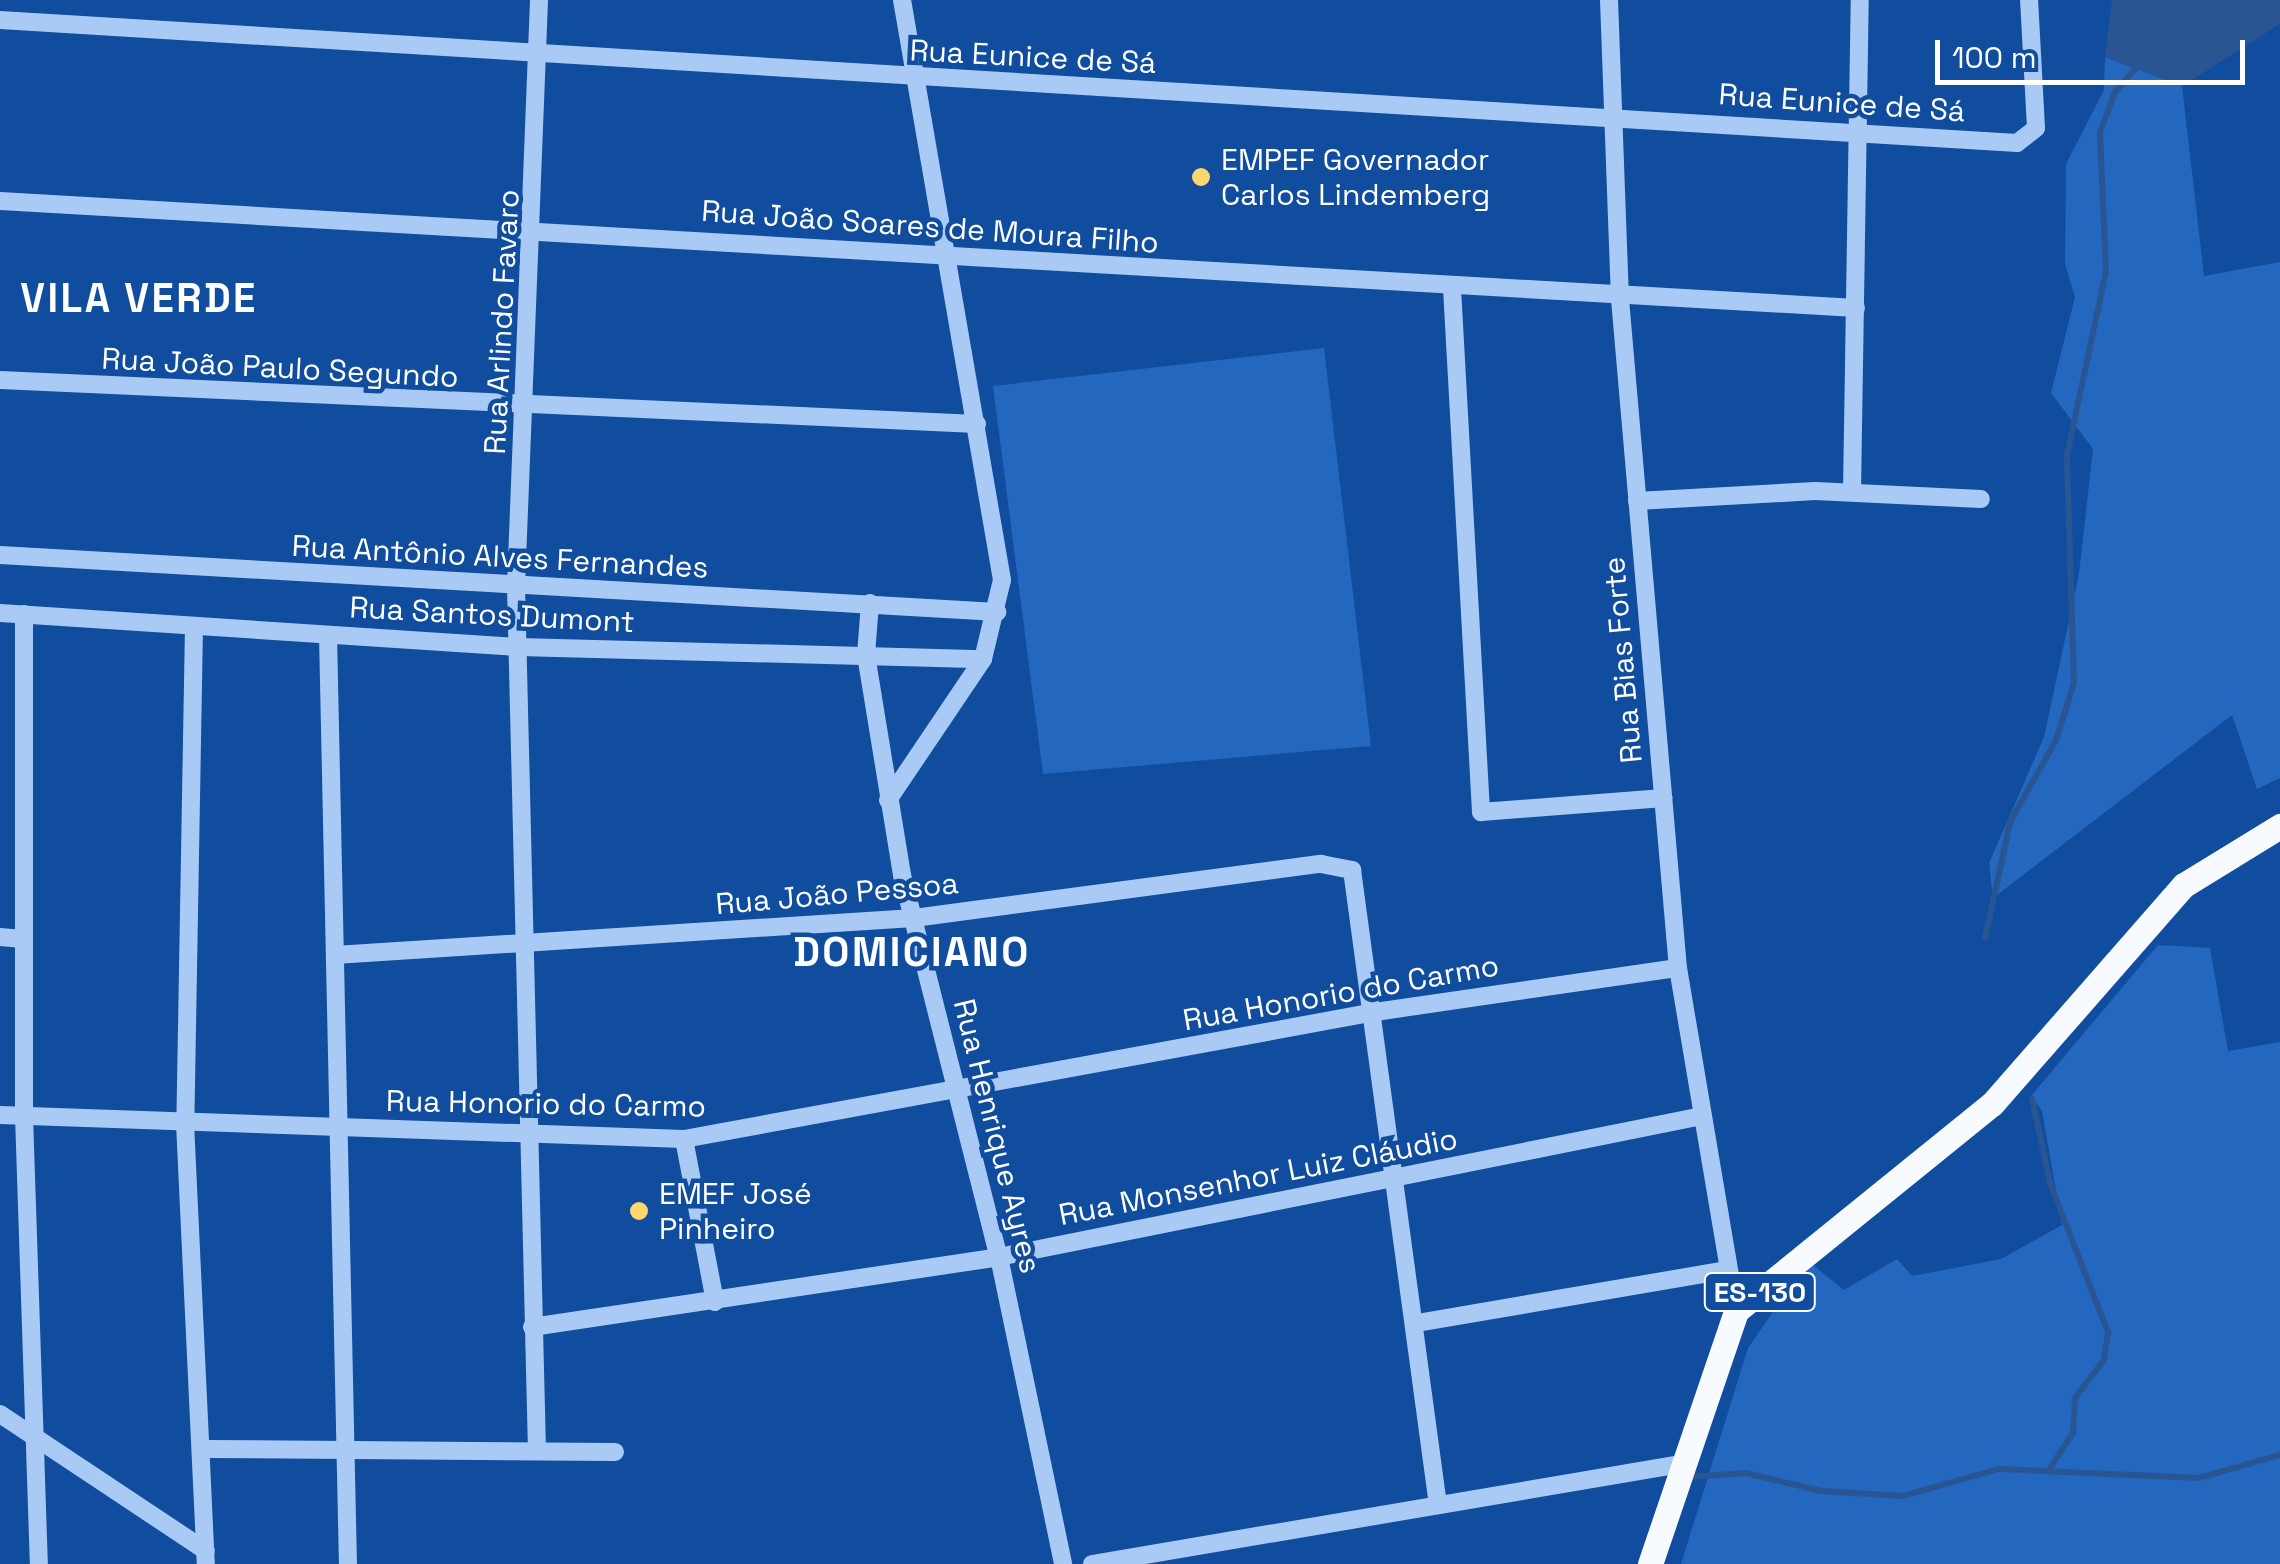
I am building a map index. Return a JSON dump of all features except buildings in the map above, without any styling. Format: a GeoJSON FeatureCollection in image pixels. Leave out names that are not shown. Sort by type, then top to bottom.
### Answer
{"type":"FeatureCollection","features":[{"type":"Feature","properties":{"kind":"main road","name":"ES-130"},"geometry":{"type":"LineString","coordinates":[[1650,1564],[1736,1312],[1992,1104],[2184,885],[2280,826]]}},
{"type":"Feature","properties":{"kind":"street","name":"Rua Arlindo Favaro"},"geometry":{"type":"LineString","coordinates":[[537,1451],[522,1134],[516,586],[534,227],[539,0]]}},
{"type":"Feature","properties":{"kind":"street"},"geometry":{"type":"LineString","coordinates":[[888,800],[982,660],[997,612],[1002,551],[902,0]]}},
{"type":"Feature","properties":{"kind":"street","name":"Rua Bias Forte"},"geometry":{"type":"LineString","coordinates":[[1609,0],[1620,298],[1678,968],[1698,1118],[1736,1312]]}},
{"type":"Feature","properties":{"kind":"street"},"geometry":{"type":"LineString","coordinates":[[1852,492],[1860,0]]}},
{"type":"Feature","properties":{"kind":"street","name":"Rua Eunice de Sá"},"geometry":{"type":"LineString","coordinates":[[0,20],[915,78],[1613,114],[2017,143],[2034,133],[2029,0]]}},
{"type":"Feature","properties":{"kind":"street","name":"Rua João Soares de Moura Filho"},"geometry":{"type":"LineString","coordinates":[[0,201],[534,227],[1452,288],[1856,308]]}},
{"type":"Feature","properties":{"kind":"street"},"geometry":{"type":"LineString","coordinates":[[1452,288],[1481,812],[1663,798]]}},
{"type":"Feature","properties":{"kind":"street","name":"Rua João Paulo Segundo"},"geometry":{"type":"LineString","coordinates":[[0,380],[525,408],[978,424]]}},
{"type":"Feature","properties":{"kind":"street"},"geometry":{"type":"LineString","coordinates":[[1637,501],[1852,492],[1980,498]]}},
{"type":"Feature","properties":{"kind":"street","name":"Rua Antônio Alves Fernandes"},"geometry":{"type":"LineString","coordinates":[[0,555],[997,612]]}},
{"type":"Feature","properties":{"kind":"street","name":"Rua Henrique Ayres"},"geometry":{"type":"LineString","coordinates":[[870,603],[866,655],[888,800],[999,1257],[1063,1564]]}},
{"type":"Feature","properties":{"kind":"street","name":"Rua Santos Dumont"},"geometry":{"type":"LineString","coordinates":[[0,613],[519,647],[982,660]]}},
{"type":"Feature","properties":{"kind":"street"},"geometry":{"type":"LineString","coordinates":[[24,614],[24,1116],[39,1564]]}},
{"type":"Feature","properties":{"kind":"street"},"geometry":{"type":"LineString","coordinates":[[194,626],[185,1124],[206,1557]]}},
{"type":"Feature","properties":{"kind":"street"},"geometry":{"type":"LineString","coordinates":[[328,634],[335,955],[334,1128],[348,1564]]}},
{"type":"Feature","properties":{"kind":"street","name":"Rua João Pessoa"},"geometry":{"type":"LineString","coordinates":[[335,955],[914,918],[1341,865],[1358,878],[1375,1012]]}},
{"type":"Feature","properties":{"kind":"street"},"geometry":{"type":"LineString","coordinates":[[0,937],[23,939]]}},
{"type":"Feature","properties":{"kind":"street","name":"Rua Honorio do Carmo"},"geometry":{"type":"LineString","coordinates":[[0,1116],[684,1139],[1375,1012],[1678,968]]}},
{"type":"Feature","properties":{"kind":"street"},"geometry":{"type":"LineString","coordinates":[[1375,1012],[1418,1324],[1438,1505]]}},
{"type":"Feature","properties":{"kind":"street","name":"Rua Monsenhor Luiz Cláudio"},"geometry":{"type":"LineString","coordinates":[[532,1328],[999,1257],[1698,1118]]}},
{"type":"Feature","properties":{"kind":"street"},"geometry":{"type":"LineString","coordinates":[[684,1139],[715,1302]]}},
{"type":"Feature","properties":{"kind":"street"},"geometry":{"type":"LineString","coordinates":[[1418,1324],[1728,1270]]}},
{"type":"Feature","properties":{"kind":"street"},"geometry":{"type":"LineString","coordinates":[[0,1414],[206,1557]]}},
{"type":"Feature","properties":{"kind":"street"},"geometry":{"type":"LineString","coordinates":[[203,1448],[346,1453],[615,1452]]}},
{"type":"Feature","properties":{"kind":"street"},"geometry":{"type":"LineString","coordinates":[[1092,1564],[1687,1462]]}},
{"type":"Feature","properties":{"kind":"shaded area"},"geometry":{"type":"Polygon","coordinates":[[[2112,0],[2280,0],[2280,24],[2182,86],[2105,57],[2112,0]]]}},
{"type":"Feature","properties":{"kind":"shaded area"},"geometry":{"type":"Polygon","coordinates":[[[2105,57],[2182,86],[2204,276],[2280,262],[2280,778],[2257,789],[2232,715],[1993,898],[1989,863],[2044,737],[2079,574],[2093,449],[2051,393],[2075,297],[2065,264],[2066,164],[2104,90],[2105,57]]]}},
{"type":"Feature","properties":{"kind":"shaded area"},"geometry":{"type":"Polygon","coordinates":[[[1324,348],[1371,746],[1043,774],[993,386],[1324,348]]]}},
{"type":"Feature","properties":{"kind":"shaded area"},"geometry":{"type":"Polygon","coordinates":[[[2158,945],[2210,948],[2228,1051],[2280,1042],[2280,1564],[1681,1564],[1748,1348],[1808,1261],[1844,1290],[1897,1259],[1912,1276],[2001,1259],[2062,1225],[2042,1111],[2031,1096],[2158,945]]]}},
{"type":"Feature","properties":{"kind":"waterway"},"geometry":{"type":"LineString","coordinates":[[1985,938],[2010,822],[2056,740],[2074,683],[2067,455],[2106,272],[2100,132],[2115,92],[2138,66]]}},
{"type":"Feature","properties":{"kind":"waterway"},"geometry":{"type":"LineString","coordinates":[[2032,1099],[2051,1186],[2108,1332],[2104,1360],[2075,1398],[2073,1433],[2048,1471]]}},
{"type":"Feature","properties":{"kind":"waterway"},"geometry":{"type":"LineString","coordinates":[[1689,1477],[1746,1473],[1821,1491],[1903,1496],[1999,1469],[2199,1478],[2280,1455]]}},
{"type":"Feature","properties":{"kind":"place","name":"EMPEF Governador Carlos Lindemberg"},"geometry":{"type":"Point","coordinates":[1201,177]}},
{"type":"Feature","properties":{"kind":"place","name":"EMEF José Pinheiro"},"geometry":{"type":"Point","coordinates":[639,1211]}},
{"type":"Feature","properties":{"kind":"district","name":"VILA VERDE"},"geometry":{"type":"Point","coordinates":[139,299]}},
{"type":"Feature","properties":{"kind":"district","name":"DOMICIANO"},"geometry":{"type":"Point","coordinates":[912,953]}}]}
